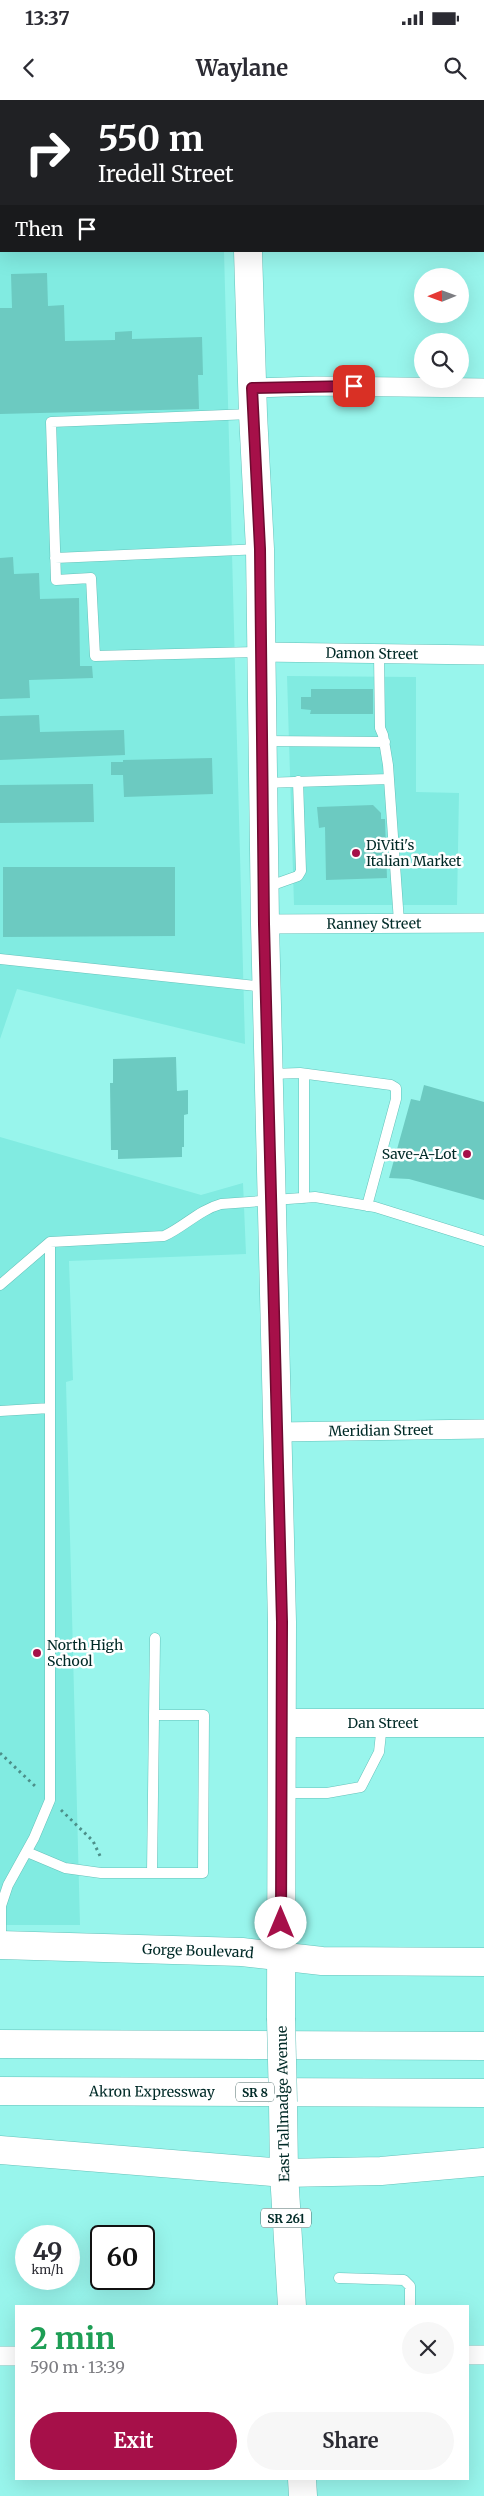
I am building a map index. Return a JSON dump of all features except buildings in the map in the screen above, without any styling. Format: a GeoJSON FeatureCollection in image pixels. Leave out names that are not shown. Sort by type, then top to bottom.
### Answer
{"type":"FeatureCollection","features":[{"type":"Feature","properties":{"kind":"main road","name":"East Tallmadge Avenue"},"geometry":{"type":"LineString","coordinates":[[248,252],[252,401],[260,549],[264,924],[278,1432],[282,1723],[280,1957],[284,2173],[292,2305]]}},
{"type":"Feature","properties":{"kind":"main road","name":"Dan Street"},"geometry":{"type":"LineString","coordinates":[[282,1723],[484,1723]]}},
{"type":"Feature","properties":{"kind":"main road","name":"Gorge Boulevard"},"geometry":{"type":"LineString","coordinates":[[0,1945],[242,1952],[322,1961],[484,1962]]}},
{"type":"Feature","properties":{"kind":"main road"},"geometry":{"type":"LineString","coordinates":[[0,2044],[484,2046]]}},
{"type":"Feature","properties":{"kind":"main road","name":"Akron Expressway"},"geometry":{"type":"LineString","coordinates":[[0,2091],[484,2094]]}},
{"type":"Feature","properties":{"kind":"main road"},"geometry":{"type":"LineString","coordinates":[[0,2150],[284,2173],[381,2171],[484,2162]]}},
{"type":"Feature","properties":{"kind":"main road"},"geometry":{"type":"LineString","coordinates":[[302,2480],[303,2496]]}},
{"type":"Feature","properties":{"kind":"street"},"geometry":{"type":"LineString","coordinates":[[252,401],[316,386],[484,388]]}},
{"type":"Feature","properties":{"kind":"street","name":"Damon Street"},"geometry":{"type":"LineString","coordinates":[[260,652],[484,655]]}},
{"type":"Feature","properties":{"kind":"street","name":"Ranney Street"},"geometry":{"type":"LineString","coordinates":[[264,924],[484,923]]}},
{"type":"Feature","properties":{"kind":"street","name":"Meridian Street"},"geometry":{"type":"LineString","coordinates":[[278,1432],[484,1429]]}},
{"type":"Feature","properties":{"kind":"street"},"geometry":{"type":"LineString","coordinates":[[469,2355],[484,2355]]}},
{"type":"Feature","properties":{"kind":"street"},"geometry":{"type":"LineString","coordinates":[[0,2356],[15,2356]]}},
{"type":"Feature","properties":{"kind":"lane"},"geometry":{"type":"LineString","coordinates":[[252,401],[51,422],[55,558],[56,580],[91,578],[95,656],[260,652]]}},
{"type":"Feature","properties":{"kind":"lane"},"geometry":{"type":"LineString","coordinates":[[55,558],[260,549]]}},
{"type":"Feature","properties":{"kind":"lane"},"geometry":{"type":"LineString","coordinates":[[379,655],[380,728],[384,742],[389,779],[398,922]]}},
{"type":"Feature","properties":{"kind":"lane"},"geometry":{"type":"LineString","coordinates":[[262,741],[384,742]]}},
{"type":"Feature","properties":{"kind":"lane"},"geometry":{"type":"LineString","coordinates":[[262,782],[389,779]]}},
{"type":"Feature","properties":{"kind":"lane"},"geometry":{"type":"LineString","coordinates":[[264,888],[298,876],[301,871],[298,782]]}},
{"type":"Feature","properties":{"kind":"lane"},"geometry":{"type":"LineString","coordinates":[[0,959],[266,987]]}},
{"type":"Feature","properties":{"kind":"lane"},"geometry":{"type":"LineString","coordinates":[[268,1074],[304,1074],[391,1084],[396,1088],[396,1099],[367,1206]]}},
{"type":"Feature","properties":{"kind":"lane"},"geometry":{"type":"LineString","coordinates":[[304,1074],[304,1198]]}},
{"type":"Feature","properties":{"kind":"lane"},"geometry":{"type":"LineString","coordinates":[[0,1285],[50,1242],[92,1238],[164,1236],[176,1231],[207,1208],[221,1204],[315,1197],[367,1206],[484,1241]]}},
{"type":"Feature","properties":{"kind":"lane"},"geometry":{"type":"LineString","coordinates":[[0,1945],[1,1906],[12,1878],[27,1852],[50,1800],[50,1242]]}},
{"type":"Feature","properties":{"kind":"lane"},"geometry":{"type":"LineString","coordinates":[[0,1411],[50,1408]]}},
{"type":"Feature","properties":{"kind":"lane"},"geometry":{"type":"LineString","coordinates":[[152,1873],[155,1638]]}},
{"type":"Feature","properties":{"kind":"lane"},"geometry":{"type":"LineString","coordinates":[[27,1852],[65,1868],[101,1872],[202,1873],[204,1715],[154,1715]]}},
{"type":"Feature","properties":{"kind":"lane"},"geometry":{"type":"LineString","coordinates":[[282,1793],[327,1793],[361,1787],[379,1752],[382,1723]]}},
{"type":"Feature","properties":{"kind":"lane"},"geometry":{"type":"LineString","coordinates":[[0,1878],[12,1878]]}},
{"type":"Feature","properties":{"kind":"lane"},"geometry":{"type":"LineString","coordinates":[[339,2278],[404,2280],[410,2286],[410,2305]]}},
{"type":"Feature","properties":{"kind":"shaded area"},"geometry":{"type":"Polygon","coordinates":[[[0,252],[224,252],[245,1044],[17,989],[0,1039],[0,252]]]}},
{"type":"Feature","properties":{"kind":"shaded area"},"geometry":{"type":"Polygon","coordinates":[[[287,676],[416,677],[416,792],[459,793],[457,905],[294,905],[287,676]]]}},
{"type":"Feature","properties":{"kind":"shaded area","name":"North High School"},"geometry":{"type":"Polygon","coordinates":[[[0,1137],[201,1195],[243,1183],[246,1254],[69,1261],[73,1380],[66,1382],[80,1925],[0,1925],[0,1137]]]}},
{"type":"Feature","properties":{"kind":"place","name":"DiViti's Italian Market"},"geometry":{"type":"Point","coordinates":[356,853]}},
{"type":"Feature","properties":{"kind":"place","name":"Save-A-Lot"},"geometry":{"type":"Point","coordinates":[467,1154]}},
{"type":"Feature","properties":{"kind":"place","name":"North High School"},"geometry":{"type":"Point","coordinates":[37,1653]}},
{"type":"Feature","properties":{"kind":"route"},"geometry":{"type":"LineString","coordinates":[[281,1923],[282,1622],[264,924],[260,549],[252,388],[354,386]]}}]}
